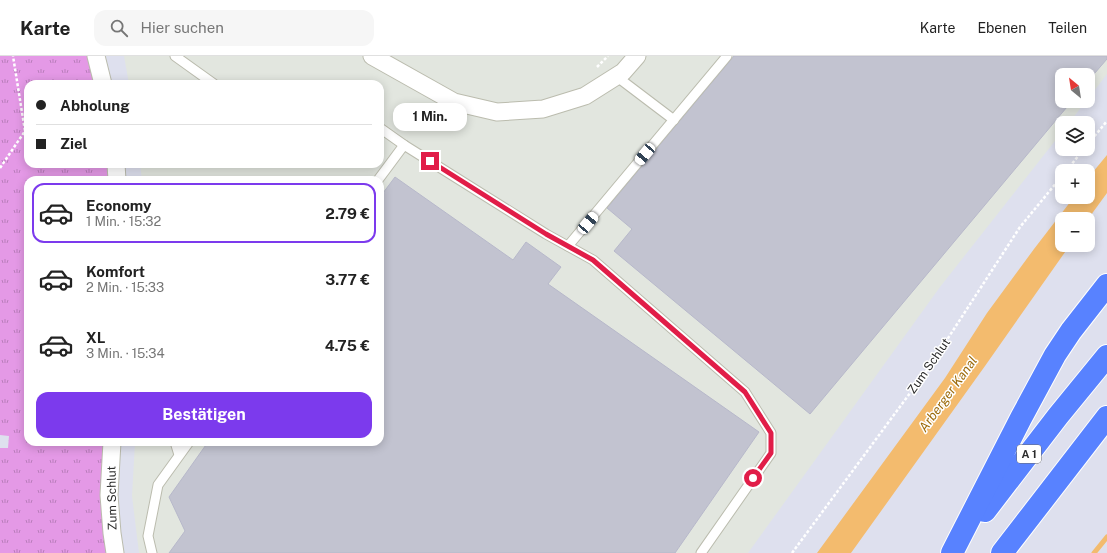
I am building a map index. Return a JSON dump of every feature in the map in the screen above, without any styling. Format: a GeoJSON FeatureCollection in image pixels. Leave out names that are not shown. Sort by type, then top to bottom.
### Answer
{"type":"FeatureCollection","features":[{"type":"Feature","properties":{"kind":"highway"},"geometry":{"type":"LineString","coordinates":[[952,553],[1021,418],[1055,356],[1071,331],[1107,285]]}},
{"type":"Feature","properties":{"kind":"highway","name":"A 1"},"geometry":{"type":"LineString","coordinates":[[952,553],[1058,416],[1107,356]]}},
{"type":"Feature","properties":{"kind":"highway"},"geometry":{"type":"LineString","coordinates":[[1002,553],[1107,417]]}},
{"type":"Feature","properties":{"kind":"street"},"geometry":{"type":"LineString","coordinates":[[96,56],[102,80]]}},
{"type":"Feature","properties":{"kind":"street"},"geometry":{"type":"LineString","coordinates":[[372,56],[454,102],[497,112],[543,109],[585,96],[623,72],[637,56]]}},
{"type":"Feature","properties":{"kind":"street","name":"Zum Schlut"},"geometry":{"type":"LineString","coordinates":[[112,446],[109,495],[115,553]]}},
{"type":"Feature","properties":{"kind":"lane"},"geometry":{"type":"LineString","coordinates":[[175,56],[208,80]]}},
{"type":"Feature","properties":{"kind":"lane"},"geometry":{"type":"LineString","coordinates":[[568,246],[727,56]]}},
{"type":"Feature","properties":{"kind":"lane"},"geometry":{"type":"LineString","coordinates":[[616,76],[674,120]]}},
{"type":"Feature","properties":{"kind":"lane"},"geometry":{"type":"LineString","coordinates":[[384,131],[404,145],[593,260],[745,392],[771,433],[771,453],[701,553]]}},
{"type":"Feature","properties":{"kind":"lane"},"geometry":{"type":"LineString","coordinates":[[381,176],[404,145]]}},
{"type":"Feature","properties":{"kind":"lane"},"geometry":{"type":"LineString","coordinates":[[177,446],[180,455]]}},
{"type":"Feature","properties":{"kind":"lane"},"geometry":{"type":"LineString","coordinates":[[152,553],[148,536],[158,485],[186,446]]}},
{"type":"Feature","properties":{"kind":"path"},"geometry":{"type":"LineString","coordinates":[[13,56],[24,125]]}},
{"type":"Feature","properties":{"kind":"path"},"geometry":{"type":"LineString","coordinates":[[592,71],[608,56]]}},
{"type":"Feature","properties":{"kind":"path"},"geometry":{"type":"LineString","coordinates":[[1095,136],[1107,121]]}},
{"type":"Feature","properties":{"kind":"path"},"geometry":{"type":"LineString","coordinates":[[0,168],[24,132]]}},
{"type":"Feature","properties":{"kind":"path"},"geometry":{"type":"LineString","coordinates":[[1072,164],[1078,156]]}},
{"type":"Feature","properties":{"kind":"path","name":"Zum Schlut"},"geometry":{"type":"LineString","coordinates":[[792,553],[930,366],[1020,227],[1055,184]]}},
{"type":"Feature","properties":{"kind":"shaded area"},"geometry":{"type":"Polygon","coordinates":[[[124,56],[1107,56],[1107,74],[1095,90],[1095,68],[1055,68],[1055,108],[1081,108],[1074,116],[1055,116],[1055,141],[940,287],[748,553],[139,553],[132,496],[135,446],[384,446],[384,176],[142,176],[140,168],[384,168],[384,80],[128,80],[124,56]]]}},
{"type":"Feature","properties":{"kind":"green space"},"geometry":{"type":"Polygon","coordinates":[[[0,56],[89,56],[95,80],[24,80],[24,168],[108,168],[110,176],[24,176],[24,446],[104,446],[109,553],[0,553],[0,448],[8,448],[9,436],[0,435],[0,56]]]}},
{"type":"Feature","properties":{"kind":"water"},"geometry":{"type":"Polygon","coordinates":[[[1107,155],[1107,193],[1093,212],[1062,212],[1069,204],[1095,204],[1095,170],[1107,155]]]}},
{"type":"Feature","properties":{"kind":"water","name":"Arberger Kanal"},"geometry":{"type":"Polygon","coordinates":[[[1055,222],[1055,252],[1065,252],[851,553],[817,553],[945,378],[987,313],[1055,222]]]}},
{"type":"Feature","properties":{"kind":"building"},"geometry":{"type":"Polygon","coordinates":[[[734,56],[1107,56],[1107,59],[1095,73],[1095,68],[1055,68],[1055,108],[1066,108],[1059,116],[1055,116],[1055,121],[810,414],[614,251],[632,229],[607,208],[734,56]]]}},
{"type":"Feature","properties":{"kind":"building"},"geometry":{"type":"Polygon","coordinates":[[[395,177],[513,260],[526,242],[561,267],[548,284],[759,432],[675,553],[169,553],[185,531],[169,497],[205,446],[384,446],[384,192],[395,177]]]}},
{"type":"Feature","properties":{"kind":"waterway"},"geometry":{"type":"LineString","coordinates":[[1094,553],[1107,537]]}},
{"type":"Feature","properties":{"kind":"route"},"geometry":{"type":"LineString","coordinates":[[430,161],[546,234],[593,260],[745,392],[771,433],[771,453],[753,478]]}}]}
